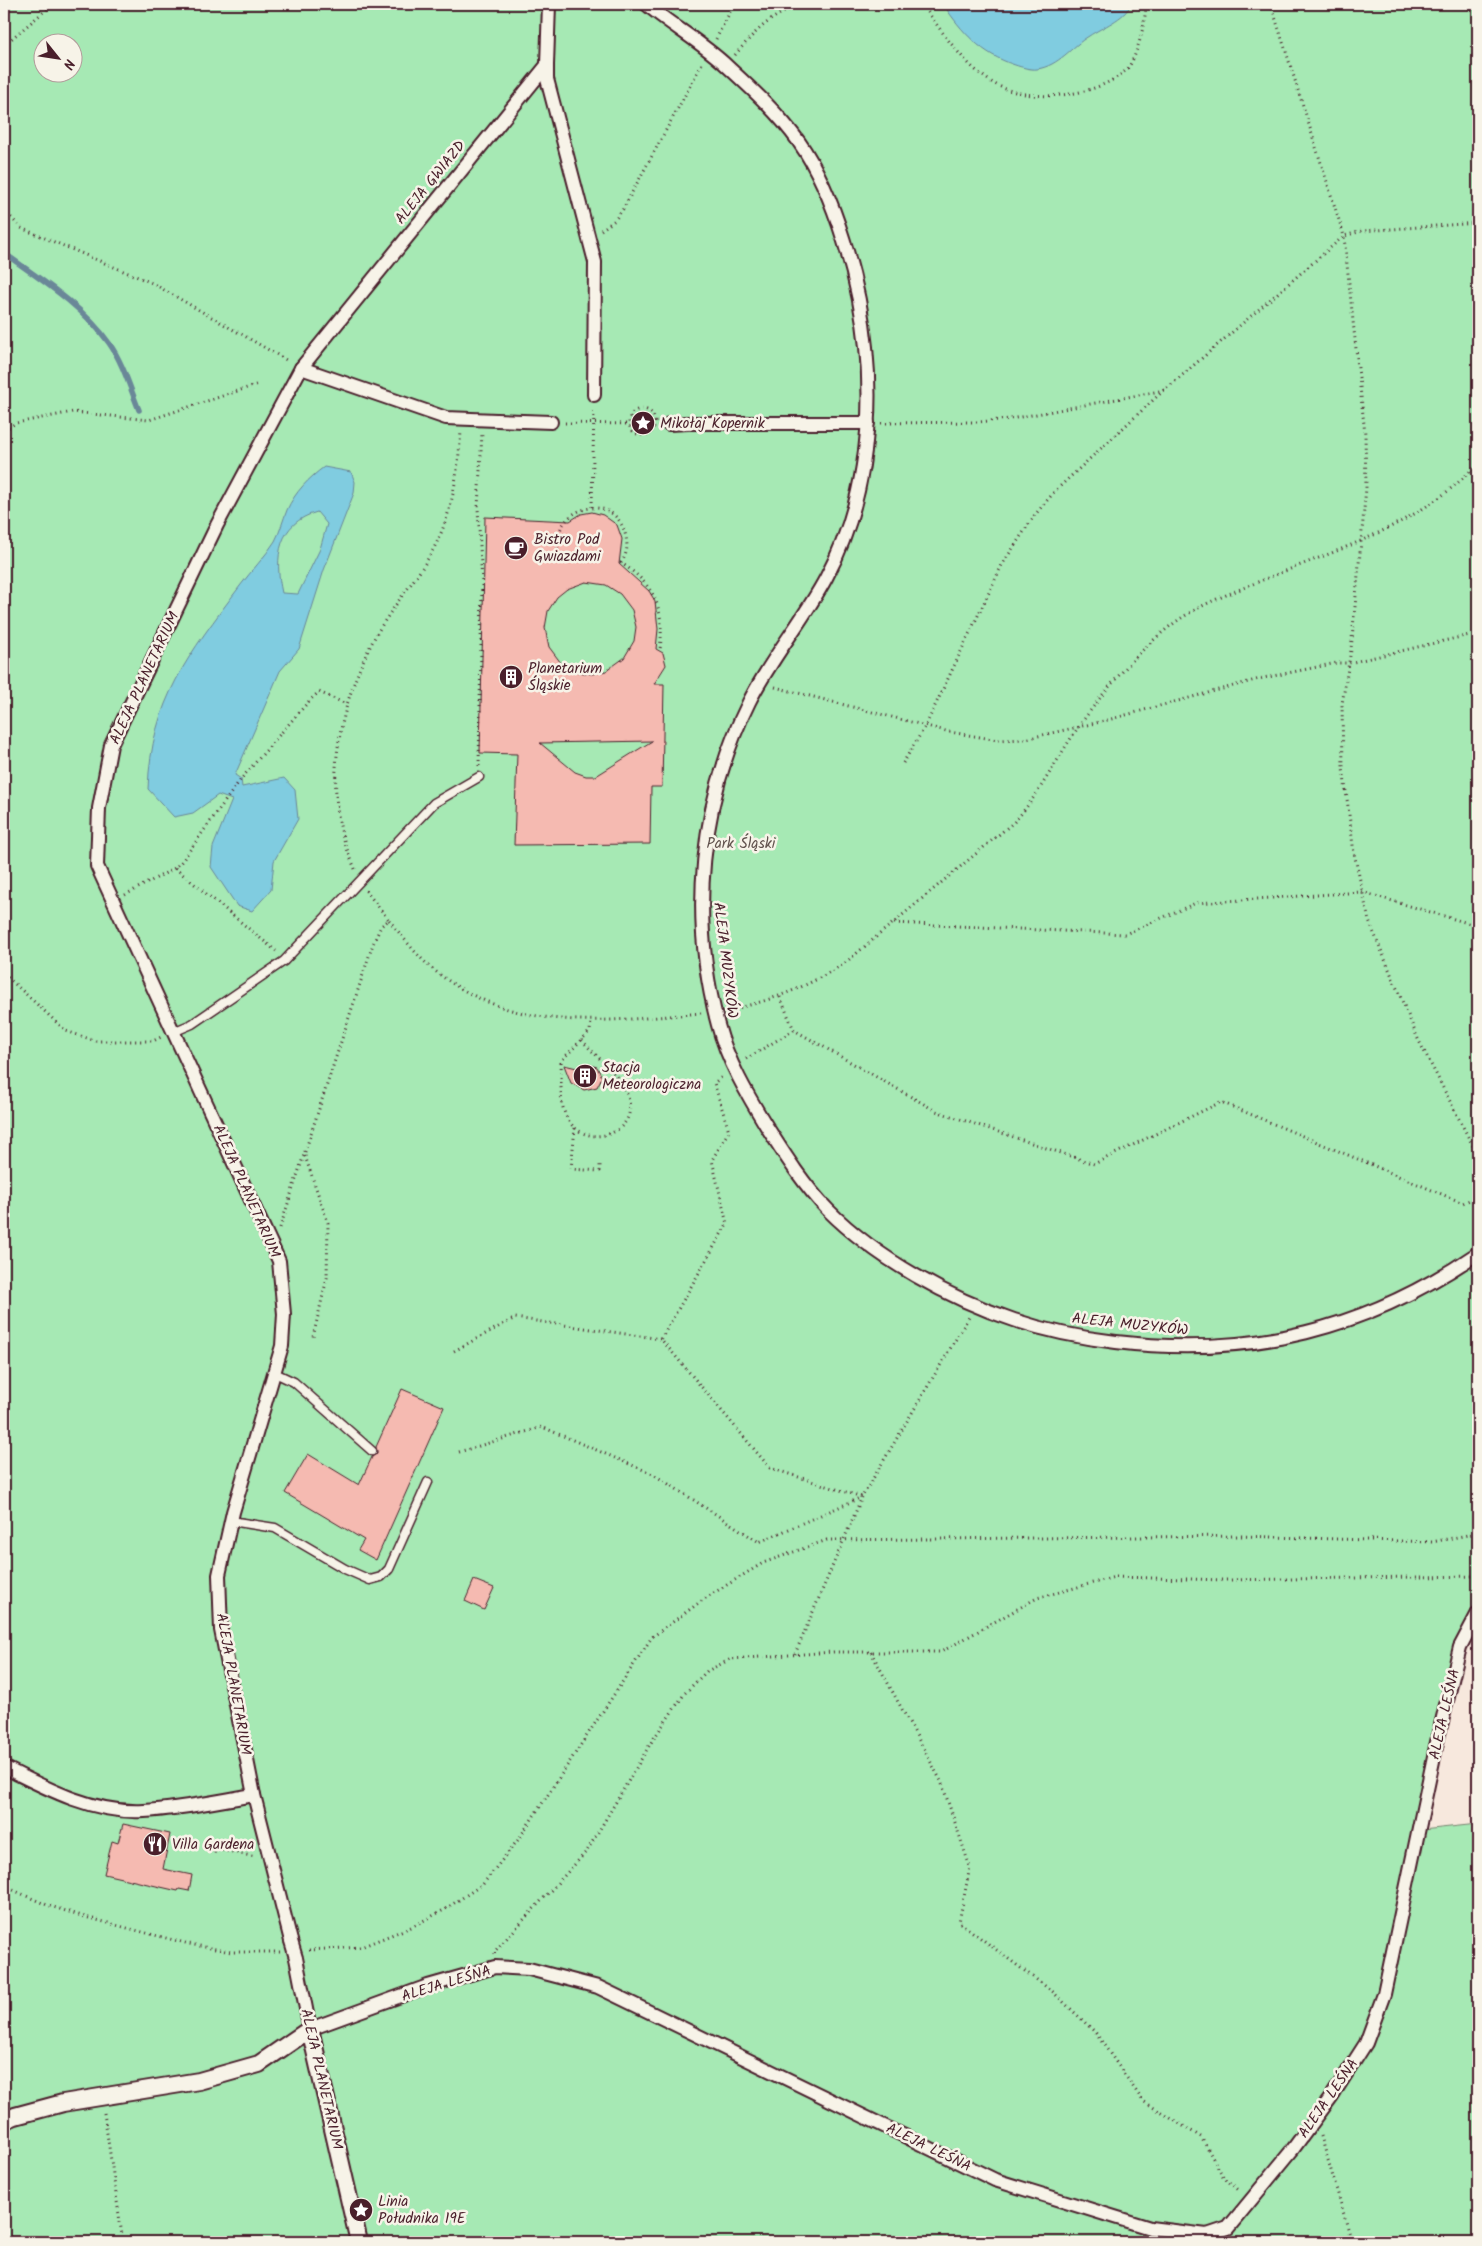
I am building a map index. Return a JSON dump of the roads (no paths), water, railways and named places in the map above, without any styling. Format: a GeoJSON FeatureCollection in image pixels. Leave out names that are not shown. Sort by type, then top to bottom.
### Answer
{"type":"FeatureCollection","features":[{"type":"Feature","properties":{"kind":"street"},"geometry":{"type":"LineString","coordinates":[[549,4],[547,79],[595,262],[594,395]]}},
{"type":"Feature","properties":{"kind":"street","name":"ALEJA MUZYKÓW"},"geometry":{"type":"LineString","coordinates":[[646,4],[726,65],[780,117],[810,158],[833,211],[853,275],[864,328],[868,369],[868,423],[860,481],[840,548],[821,587],[750,702],[725,761],[708,829],[702,870],[703,930],[718,1029],[746,1090],[792,1168],[829,1211],[858,1236],[904,1267],[976,1305],[1020,1322],[1076,1336],[1161,1347],[1227,1346],[1288,1338],[1355,1318],[1424,1288],[1478,1253]]}},
{"type":"Feature","properties":{"kind":"street","name":"ALEJA GWIAZD"},"geometry":{"type":"LineString","coordinates":[[301,368],[547,65]]}},
{"type":"Feature","properties":{"kind":"street"},"geometry":{"type":"LineString","coordinates":[[301,368],[446,418],[551,422]]}},
{"type":"Feature","properties":{"kind":"street","name":"ALEJA PLANETARIUM"},"geometry":{"type":"LineString","coordinates":[[301,368],[217,525],[111,745],[99,808],[97,866],[279,1261],[284,1314],[282,1346],[276,1373],[231,1521],[219,1575],[221,1630],[254,1795],[272,1859],[291,1941],[298,1954],[310,2030],[359,2242]]}},
{"type":"Feature","properties":{"kind":"street"},"geometry":{"type":"LineString","coordinates":[[668,424],[868,423]]}},
{"type":"Feature","properties":{"kind":"street","name":"ALEJA LEŚNA"},"geometry":{"type":"LineString","coordinates":[[4,2121],[15,2116],[63,2103],[199,2081],[259,2064],[310,2030],[428,1986],[495,1967],[529,1969],[598,1987],[995,2180],[1150,2228],[1207,2236],[1228,2228],[1252,2200],[1332,2096],[1366,2043],[1384,1994],[1437,1742],[1460,1647],[1478,1613]]}},
{"type":"Feature","properties":{"kind":"street"},"geometry":{"type":"LineString","coordinates":[[4,1767],[49,1789],[90,1804],[117,1810],[158,1810],[254,1795]]}},
{"type":"Feature","properties":{"kind":"lane"},"geometry":{"type":"LineString","coordinates":[[173,1032],[192,1024],[284,961],[434,803],[479,778]]}},
{"type":"Feature","properties":{"kind":"lane"},"geometry":{"type":"LineString","coordinates":[[276,1373],[294,1382],[372,1451]]}},
{"type":"Feature","properties":{"kind":"lane"},"geometry":{"type":"LineString","coordinates":[[231,1521],[275,1528],[345,1569],[370,1580],[380,1577],[390,1569],[428,1482]]}},
{"type":"Feature","properties":{"kind":"water"},"geometry":{"type":"Polygon","coordinates":[[[943,4],[1131,4],[1119,18],[1083,40],[1059,60],[1045,67],[1029,69],[1003,60],[982,48],[957,24],[943,4]]]}},
{"type":"Feature","properties":{"kind":"water"},"geometry":{"type":"Polygon","coordinates":[[[324,467],[351,472],[355,482],[354,493],[324,570],[299,649],[280,671],[235,775],[241,779],[242,787],[284,778],[295,790],[298,819],[274,861],[271,890],[252,911],[237,906],[211,867],[213,847],[232,800],[218,795],[193,813],[174,817],[148,789],[151,758],[156,730],[165,704],[189,657],[244,580],[275,541],[294,497],[324,467]],[[317,512],[304,517],[294,524],[287,533],[279,554],[282,593],[298,594],[320,549],[327,524],[317,512]]]}},
{"type":"Feature","properties":{"kind":"waterway"},"geometry":{"type":"LineString","coordinates":[[4,253],[74,305],[99,330],[118,359],[139,410]]}},
{"type":"Feature","properties":{"kind":"place","name":"Mikołaj Kopernik"},"geometry":{"type":"Point","coordinates":[643,423]}},
{"type":"Feature","properties":{"kind":"place","name":"Bistro Pod Gwiazdami"},"geometry":{"type":"Point","coordinates":[516,548]}},
{"type":"Feature","properties":{"kind":"place","name":"Planetarium Śląskie"},"geometry":{"type":"Point","coordinates":[511,677]}},
{"type":"Feature","properties":{"kind":"place","name":"Stacja Meteorologiczna"},"geometry":{"type":"Point","coordinates":[585,1076]}},
{"type":"Feature","properties":{"kind":"place","name":"Villa Gardena"},"geometry":{"type":"Point","coordinates":[155,1844]}},
{"type":"Feature","properties":{"kind":"place","name":"Linia Południka 19E"},"geometry":{"type":"Point","coordinates":[361,2210]}},
{"type":"Feature","properties":{"kind":"park label","name":"Park Śląski"},"geometry":{"type":"Point","coordinates":[741,843]}}]}
